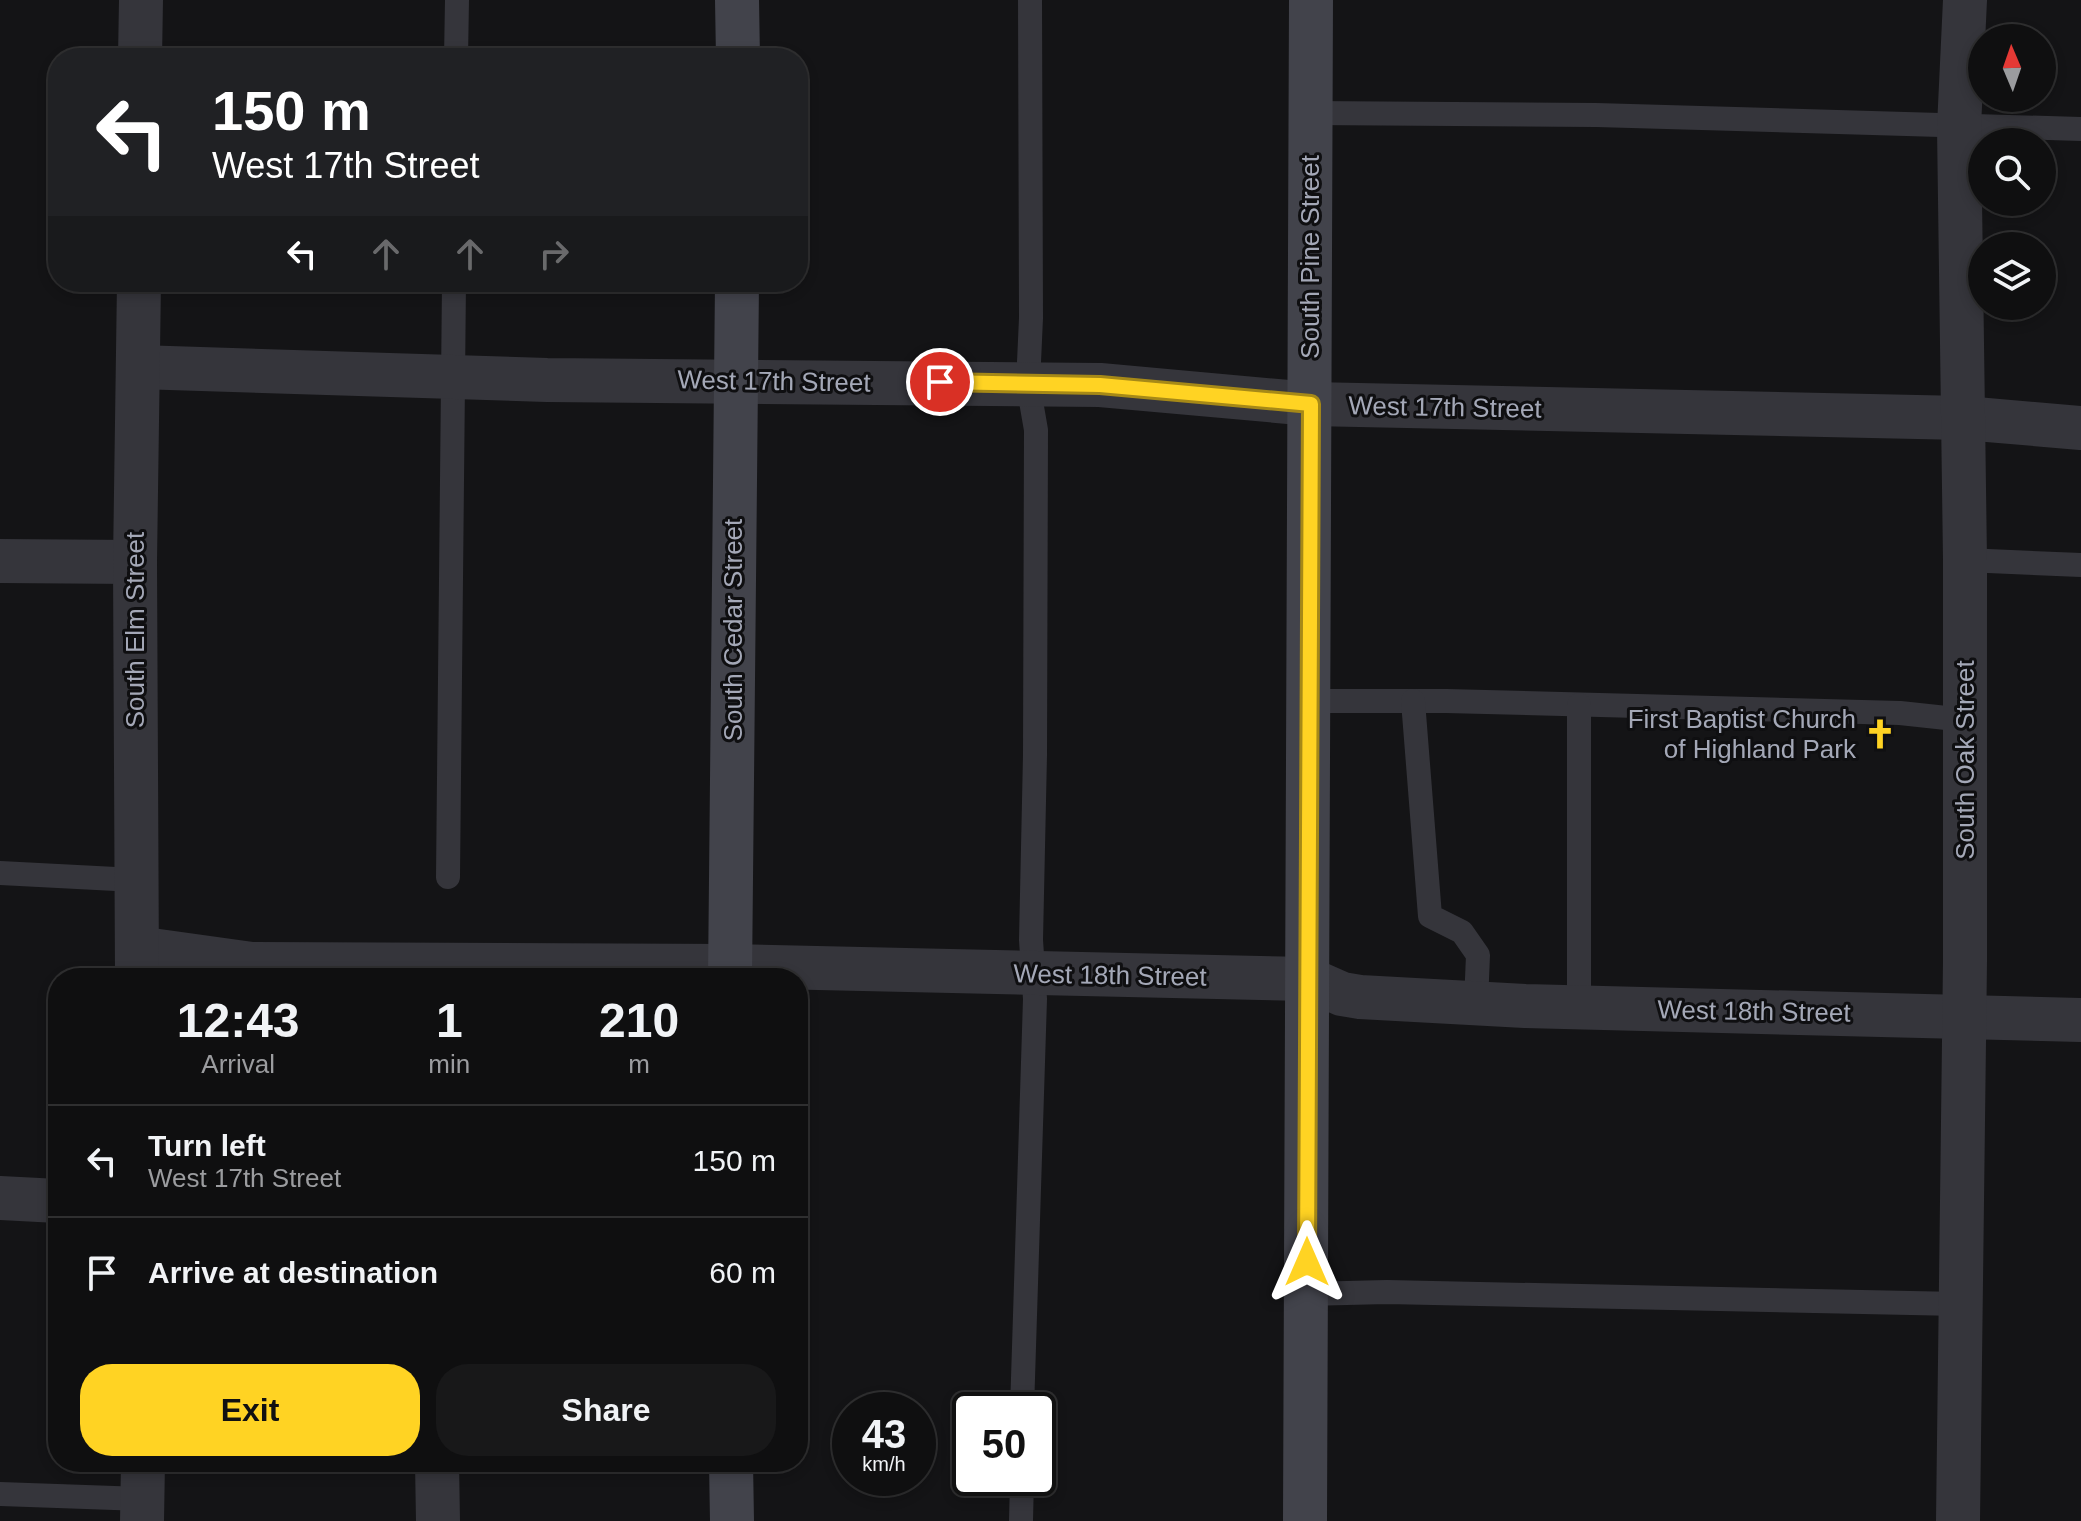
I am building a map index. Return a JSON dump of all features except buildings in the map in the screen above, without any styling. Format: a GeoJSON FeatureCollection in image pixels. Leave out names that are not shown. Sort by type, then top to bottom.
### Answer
{"type":"FeatureCollection","features":[{"type":"Feature","properties":{"kind":"main road"},"geometry":{"type":"LineString","coordinates":[[737,0],[738,48]]}},
{"type":"Feature","properties":{"kind":"main road","name":"South Pine Street"},"geometry":{"type":"LineString","coordinates":[[1305,1521],[1311,0]]}},
{"type":"Feature","properties":{"kind":"main road","name":"South Cedar Street"},"geometry":{"type":"LineString","coordinates":[[730,968],[737,292]]}},
{"type":"Feature","properties":{"kind":"main road"},"geometry":{"type":"LineString","coordinates":[[731,1472],[732,1521]]}},
{"type":"Feature","properties":{"kind":"street"},"geometry":{"type":"LineString","coordinates":[[140,48],[141,0]]}},
{"type":"Feature","properties":{"kind":"street","name":"South Oak Street"},"geometry":{"type":"LineString","coordinates":[[1958,1521],[1965,720],[1959,127],[1965,0]]}},
{"type":"Feature","properties":{"kind":"street","name":"South Elm Street"},"geometry":{"type":"LineString","coordinates":[[137,963],[135,562],[139,292]]}},
{"type":"Feature","properties":{"kind":"street","name":"West 17th Street"},"geometry":{"type":"LineString","coordinates":[[138,367],[453,378],[1100,385],[1311,404],[1964,418],[2081,428]]}},
{"type":"Feature","properties":{"kind":"street"},"geometry":{"type":"LineString","coordinates":[[0,561],[135,562]]}},
{"type":"Feature","properties":{"kind":"street","name":"West 18th Street"},"geometry":{"type":"LineString","coordinates":[[137,963],[352,968]]}},
{"type":"Feature","properties":{"kind":"street","name":"West 18th Street"},"geometry":{"type":"LineString","coordinates":[[808,972],[1308,979],[1342,994],[1360,997],[1579,1007],[2081,1020]]}},
{"type":"Feature","properties":{"kind":"street"},"geometry":{"type":"LineString","coordinates":[[0,1198],[48,1200]]}},
{"type":"Feature","properties":{"kind":"street"},"geometry":{"type":"LineString","coordinates":[[437,1472],[438,1521]]}},
{"type":"Feature","properties":{"kind":"lane"},"geometry":{"type":"LineString","coordinates":[[456,48],[457,0]]}},
{"type":"Feature","properties":{"kind":"lane"},"geometry":{"type":"LineString","coordinates":[[1023,1392],[1035,973],[1031,940],[1036,430],[1028,384],[1031,318],[1030,0]]}},
{"type":"Feature","properties":{"kind":"lane"},"geometry":{"type":"LineString","coordinates":[[1310,113],[1596,115],[2081,129]]}},
{"type":"Feature","properties":{"kind":"lane"},"geometry":{"type":"LineString","coordinates":[[448,877],[454,292]]}},
{"type":"Feature","properties":{"kind":"lane"},"geometry":{"type":"LineString","coordinates":[[1965,560],[2081,565]]}},
{"type":"Feature","properties":{"kind":"lane"},"geometry":{"type":"LineString","coordinates":[[1309,701],[1900,713],[1965,720]]}},
{"type":"Feature","properties":{"kind":"lane"},"geometry":{"type":"LineString","coordinates":[[1407,701],[1430,916],[1462,932],[1478,955],[1476,1003]]}},
{"type":"Feature","properties":{"kind":"lane"},"geometry":{"type":"LineString","coordinates":[[1579,705],[1579,1007]]}},
{"type":"Feature","properties":{"kind":"lane"},"geometry":{"type":"LineString","coordinates":[[0,873],[135,880]]}},
{"type":"Feature","properties":{"kind":"lane"},"geometry":{"type":"LineString","coordinates":[[1306,1294],[1387,1292],[1959,1304]]}},
{"type":"Feature","properties":{"kind":"lane"},"geometry":{"type":"LineString","coordinates":[[0,1494],[143,1494]]}},
{"type":"Feature","properties":{"kind":"lane"},"geometry":{"type":"LineString","coordinates":[[1021,1521],[1022,1496]]}},
{"type":"Feature","properties":{"kind":"place","name":"First Baptist Church of Highland Park"},"geometry":{"type":"Point","coordinates":[1880,734]}},
{"type":"Feature","properties":{"kind":"route"},"geometry":{"type":"LineString","coordinates":[[940,382],[1100,385],[1311,404],[1307,1262]]}}]}
